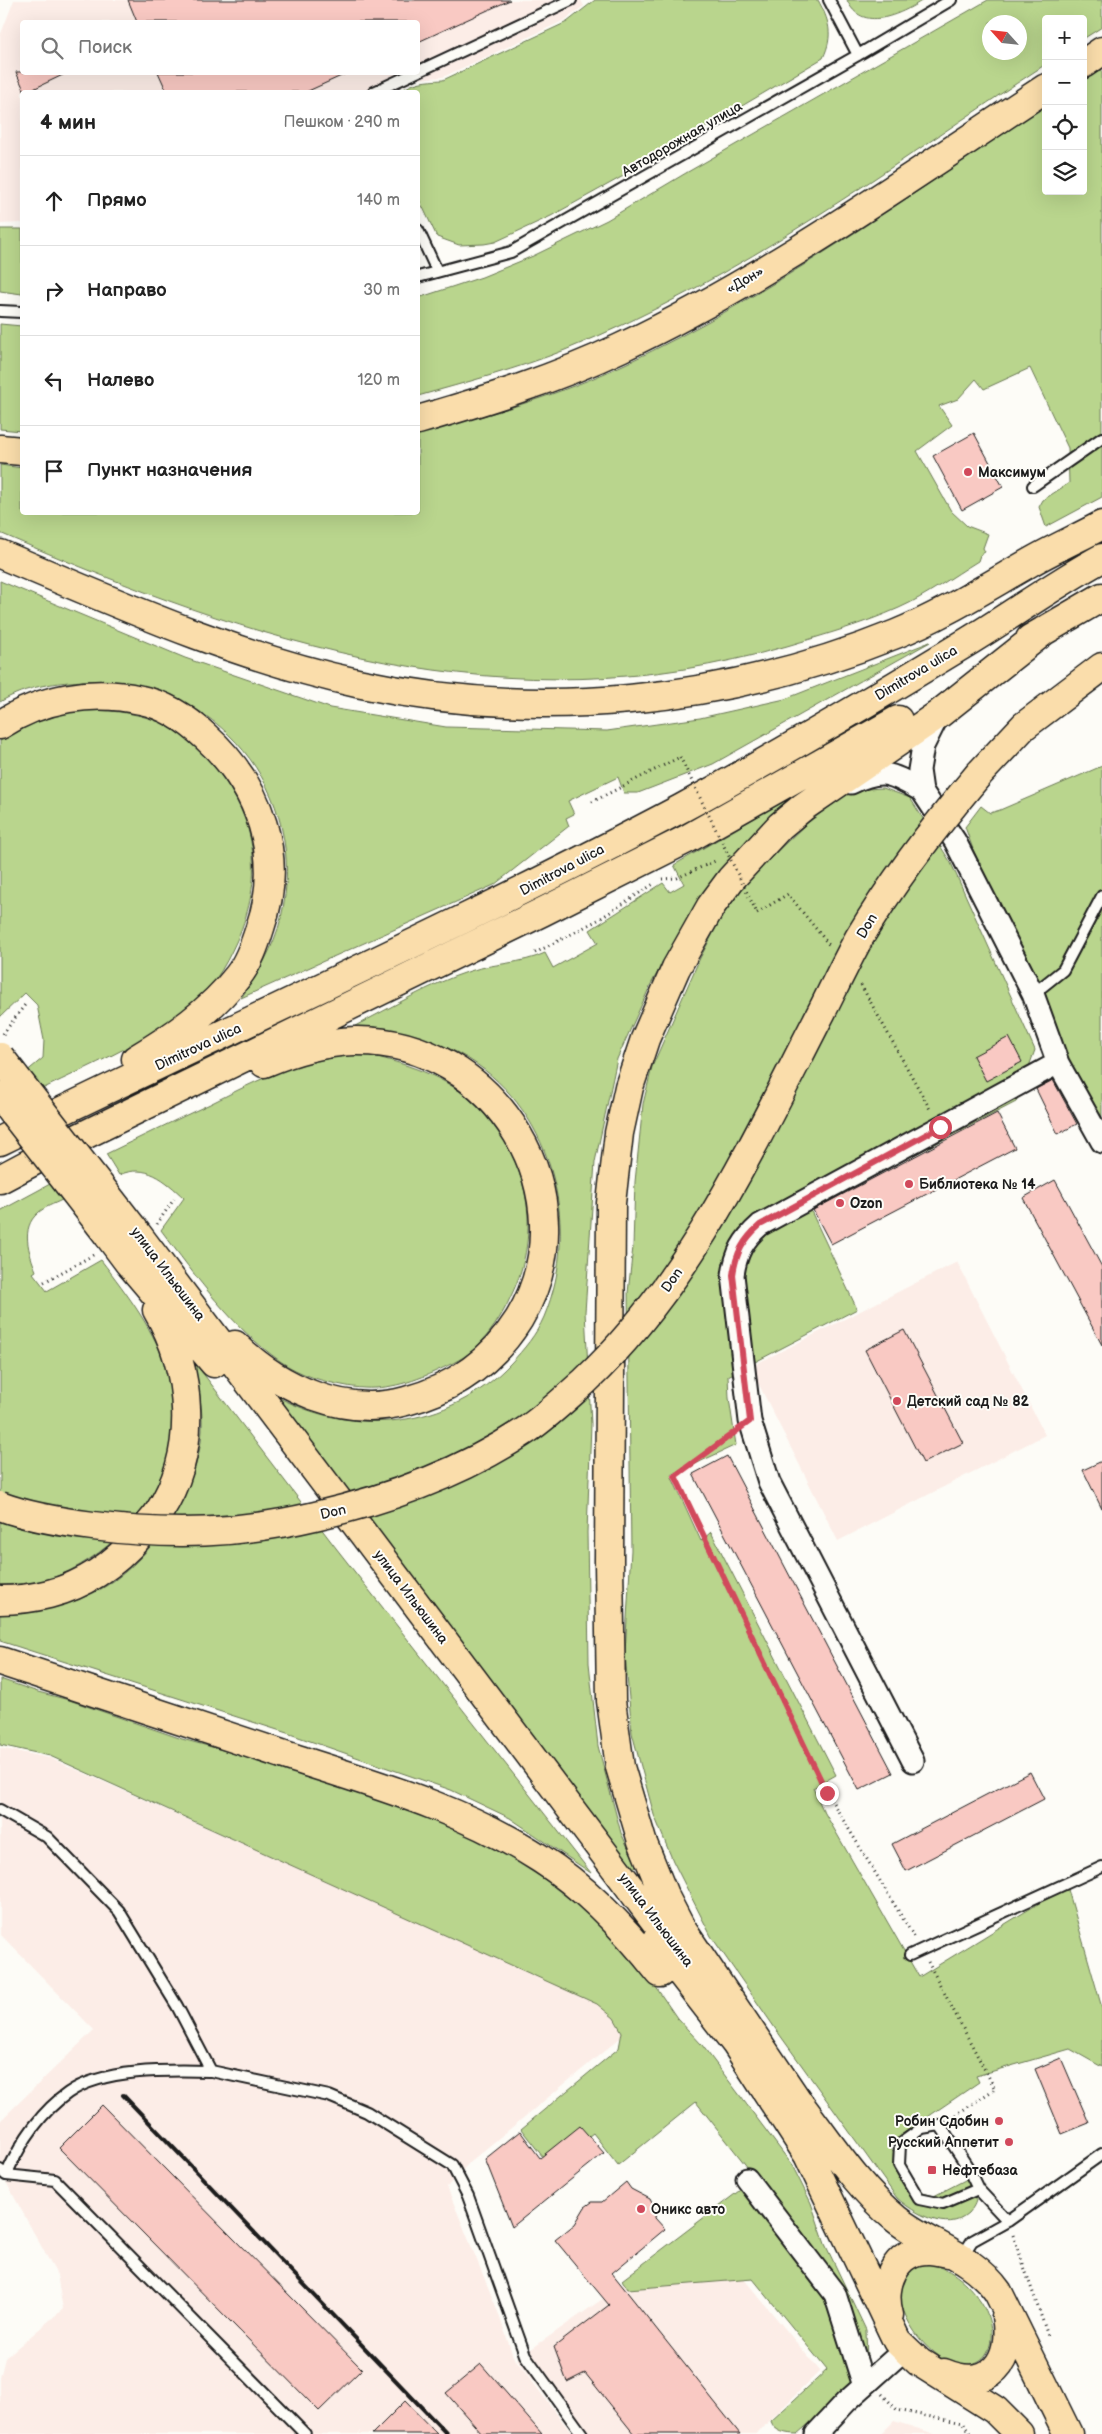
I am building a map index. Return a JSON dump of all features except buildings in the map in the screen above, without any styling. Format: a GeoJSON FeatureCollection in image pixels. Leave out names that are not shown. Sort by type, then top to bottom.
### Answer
{"type":"FeatureCollection","features":[{"type":"Feature","properties":{"kind":"highway"},"geometry":{"type":"LineString","coordinates":[[1087,61],[1102,51]]}},
{"type":"Feature","properties":{"kind":"highway","name":"«Дон»"},"geometry":{"type":"LineString","coordinates":[[420,419],[504,395],[567,371],[619,349],[668,324],[790,254],[900,185],[1042,91]]}},
{"type":"Feature","properties":{"kind":"highway"},"geometry":{"type":"LineString","coordinates":[[0,449],[20,451]]}},
{"type":"Feature","properties":{"kind":"highway"},"geometry":{"type":"LineString","coordinates":[[0,554],[166,624],[310,671],[357,683],[448,697],[565,703],[653,698],[680,694],[781,674],[824,661],[898,633],[947,611],[1032,561],[1102,525]]}},
{"type":"Feature","properties":{"kind":"highway","name":"Dimitrova ulica"},"geometry":{"type":"LineString","coordinates":[[0,1141],[510,898],[678,810],[856,710],[996,625],[1072,574],[1102,558]]}},
{"type":"Feature","properties":{"kind":"highway","name":"Dimitrova ulica"},"geometry":{"type":"LineString","coordinates":[[0,1179],[64,1145],[542,912],[687,839],[880,731],[970,674],[1102,596]]}},
{"type":"Feature","properties":{"kind":"highway"},"geometry":{"type":"LineString","coordinates":[[791,2109],[681,1928],[664,1895],[642,1841],[620,1767],[612,1710],[609,1664],[611,1203],[619,1133],[629,1087],[645,1039],[676,968],[711,906],[731,879],[780,826],[803,807],[939,714],[1046,630]]}},
{"type":"Feature","properties":{"kind":"highway","name":"Don"},"geometry":{"type":"LineString","coordinates":[[0,1506],[64,1522],[163,1534],[210,1533],[261,1528],[364,1505],[430,1480],[498,1447],[530,1428],[567,1398],[622,1343],[651,1309],[694,1248],[746,1157],[858,942],[883,899],[930,832],[979,774],[1024,726],[1102,667]]}},
{"type":"Feature","properties":{"kind":"highway"},"geometry":{"type":"LineString","coordinates":[[0,725],[31,708],[72,697],[95,696],[142,700],[162,707],[194,726],[224,753],[241,775],[263,820],[270,864],[268,908],[251,953],[239,975],[213,1004],[167,1040],[45,1119]]}},
{"type":"Feature","properties":{"kind":"highway"},"geometry":{"type":"LineString","coordinates":[[64,1145],[278,1057],[330,1043],[357,1041],[418,1052],[463,1075],[499,1106],[513,1127],[532,1163],[542,1199],[545,1222],[541,1264],[535,1287],[526,1306],[503,1343],[464,1378],[445,1388],[400,1403],[374,1406],[317,1397],[292,1388],[263,1370],[191,1303]]}},
{"type":"Feature","properties":{"kind":"highway","name":"улица Ильюшина"},"geometry":{"type":"LineString","coordinates":[[2,1046],[123,1236],[129,1263],[199,1345],[274,1439],[607,1878],[736,2044],[791,2109]]}},
{"type":"Feature","properties":{"kind":"highway","name":"улица Ильюшина"},"geometry":{"type":"LineString","coordinates":[[0,1096],[123,1236],[191,1303],[258,1396],[615,1865],[814,2142]]}},
{"type":"Feature","properties":{"kind":"highway"},"geometry":{"type":"LineString","coordinates":[[0,1600],[50,1594],[79,1583],[106,1567],[125,1552],[159,1513],[174,1481],[183,1456],[186,1433],[187,1407],[184,1382],[177,1354],[164,1323],[129,1263]]}},
{"type":"Feature","properties":{"kind":"highway"},"geometry":{"type":"LineString","coordinates":[[0,1661],[423,1802],[457,1814],[513,1842],[572,1881],[610,1914],[633,1938],[706,2032],[791,2109]]}},
{"type":"Feature","properties":{"kind":"highway"},"geometry":{"type":"LineString","coordinates":[[814,2142],[904,2225],[976,2266],[990,2280],[1068,2434]]}},
{"type":"Feature","properties":{"kind":"highway"},"geometry":{"type":"LineString","coordinates":[[814,2142],[823,2182],[906,2348],[995,2410],[1019,2434]]}},
{"type":"Feature","properties":{"kind":"highway"},"geometry":{"type":"LineString","coordinates":[[958,2256],[929,2250],[908,2254],[897,2264],[890,2276],[886,2295],[887,2309],[906,2348],[960,2378],[978,2378],[992,2372],[1005,2354],[1008,2343],[1008,2330],[1003,2303]]}},
{"type":"Feature","properties":{"kind":"street"},"geometry":{"type":"LineString","coordinates":[[939,714],[923,746],[919,770],[922,791],[955,841],[1033,994],[1058,1063],[1102,1142]]}},
{"type":"Feature","properties":{"kind":"street"},"geometry":{"type":"LineString","coordinates":[[803,807],[878,772],[897,776],[922,791]]}},
{"type":"Feature","properties":{"kind":"street"},"geometry":{"type":"LineString","coordinates":[[913,1761],[769,1482],[750,1421],[733,1275],[736,1256],[746,1237],[760,1225],[1058,1063]]}},
{"type":"Feature","properties":{"kind":"street"},"geometry":{"type":"LineString","coordinates":[[747,2179],[835,2294],[867,2384]]}},
{"type":"Feature","properties":{"kind":"street"},"geometry":{"type":"LineString","coordinates":[[816,2434],[906,2348]]}},
{"type":"Feature","properties":{"kind":"lane"},"geometry":{"type":"LineString","coordinates":[[420,71],[571,0]]}},
{"type":"Feature","properties":{"kind":"lane"},"geometry":{"type":"LineString","coordinates":[[829,0],[858,55]]}},
{"type":"Feature","properties":{"kind":"lane","name":"Автодорожная улица"},"geometry":{"type":"LineString","coordinates":[[420,276],[511,252],[858,55],[951,0]]}},
{"type":"Feature","properties":{"kind":"lane"},"geometry":{"type":"LineString","coordinates":[[378,90],[410,75]]}},
{"type":"Feature","properties":{"kind":"lane"},"geometry":{"type":"LineString","coordinates":[[420,234],[437,271]]}},
{"type":"Feature","properties":{"kind":"lane"},"geometry":{"type":"LineString","coordinates":[[0,311],[20,312]]}},
{"type":"Feature","properties":{"kind":"lane"},"geometry":{"type":"LineString","coordinates":[[1033,486],[1102,438]]}},
{"type":"Feature","properties":{"kind":"lane"},"geometry":{"type":"LineString","coordinates":[[1033,994],[1064,970],[1102,896]]}},
{"type":"Feature","properties":{"kind":"lane"},"geometry":{"type":"LineString","coordinates":[[0,1810],[47,1837],[119,1911],[132,1936],[178,2006],[211,2070]]}},
{"type":"Feature","properties":{"kind":"lane"},"geometry":{"type":"LineString","coordinates":[[910,1955],[1102,1868]]}},
{"type":"Feature","properties":{"kind":"lane"},"geometry":{"type":"LineString","coordinates":[[305,2434],[55,2180],[3,2173],[18,2147],[31,2130],[68,2093],[83,2085],[111,2077],[152,2070],[211,2070],[329,2096],[368,2112],[452,2165],[468,2196],[525,2355],[582,2434]]}},
{"type":"Feature","properties":{"kind":"lane"},"geometry":{"type":"LineString","coordinates":[[978,2189],[943,2204],[919,2199],[898,2166],[900,2144],[922,2128],[940,2125],[967,2166],[978,2189],[1008,2221]]}},
{"type":"Feature","properties":{"kind":"lane"},"geometry":{"type":"LineString","coordinates":[[958,2256],[972,2241],[1008,2221],[1102,2154]]}},
{"type":"Feature","properties":{"kind":"path"},"geometry":{"type":"LineString","coordinates":[[592,802],[680,757],[757,913],[788,894],[835,952]]}},
{"type":"Feature","properties":{"kind":"path"},"geometry":{"type":"LineString","coordinates":[[535,953],[598,920],[662,879],[677,878],[729,854]]}},
{"type":"Feature","properties":{"kind":"path"},"geometry":{"type":"LineString","coordinates":[[858,982],[940,1127]]}},
{"type":"Feature","properties":{"kind":"path"},"geometry":{"type":"LineString","coordinates":[[2,1046],[26,1002]]}},
{"type":"Feature","properties":{"kind":"path"},"geometry":{"type":"LineString","coordinates":[[44,1282],[123,1236],[174,1198]]}},
{"type":"Feature","properties":{"kind":"path"},"geometry":{"type":"LineString","coordinates":[[750,1421],[675,1476],[827,1793],[921,1949],[995,2089],[940,2125]]}},
{"type":"Feature","properties":{"kind":"path"},"geometry":{"type":"LineString","coordinates":[[1008,2221],[1049,2338]]}},
{"type":"Feature","properties":{"kind":"path"},"geometry":{"type":"LineString","coordinates":[[867,2384],[897,2410],[962,2423],[970,2434]]}},
{"type":"Feature","properties":{"kind":"shaded area"},"geometry":{"type":"Polygon","coordinates":[[[14,0],[581,0],[584,6],[565,20],[443,77],[417,79],[392,90],[20,90],[20,223],[0,224],[0,36],[14,0]]]}},
{"type":"Feature","properties":{"kind":"shaded area","name":"Детский сад № 82"},"geometry":{"type":"Polygon","coordinates":[[[957,1262],[1045,1435],[838,1541],[750,1367],[957,1262]]]}},
{"type":"Feature","properties":{"kind":"shaded area"},"geometry":{"type":"Polygon","coordinates":[[[0,1748],[50,1758],[599,2002],[616,2017],[625,2034],[471,2161],[447,2187],[497,2309],[513,2356],[572,2434],[359,2434],[362,2430],[358,2434],[0,2434],[0,2378],[5,2358],[63,2309],[57,2275],[0,2171],[0,2121],[94,2030],[0,1934],[0,1748]]]}},
{"type":"Feature","properties":{"kind":"shaded area"},"geometry":{"type":"Polygon","coordinates":[[[698,2232],[710,2238],[820,2371],[756,2434],[576,2434],[517,2359],[698,2232]]]}},
{"type":"Feature","properties":{"kind":"shaded area"},"geometry":{"type":"Polygon","coordinates":[[[894,2421],[935,2434],[881,2434],[894,2421]]]}},
{"type":"Feature","properties":{"kind":"green space"},"geometry":{"type":"Polygon","coordinates":[[[595,0],[818,0],[825,14],[829,35],[823,58],[627,174],[551,216],[495,242],[459,245],[437,237],[420,201],[420,90],[402,90],[425,81],[443,80],[567,22],[595,0]]]}},
{"type":"Feature","properties":{"kind":"green space"},"geometry":{"type":"Polygon","coordinates":[[[847,0],[923,0],[893,15],[871,18],[862,16],[853,10],[847,0]]]}},
{"type":"Feature","properties":{"kind":"green space"},"geometry":{"type":"Polygon","coordinates":[[[988,0],[1102,0],[1102,27],[1087,36],[1087,15],[1042,15],[1042,67],[871,181],[753,256],[629,322],[565,350],[510,369],[420,395],[420,297],[482,277],[533,256],[607,220],[988,0]]]}},
{"type":"Feature","properties":{"kind":"green space"},"geometry":{"type":"Polygon","coordinates":[[[1102,68],[1102,497],[1046,527],[1039,507],[1043,500],[1069,483],[1068,448],[1030,368],[984,389],[976,379],[958,399],[939,406],[952,425],[917,451],[951,511],[967,526],[988,534],[983,548],[985,552],[980,555],[978,561],[939,586],[885,614],[787,646],[683,669],[582,679],[482,676],[384,662],[288,639],[192,609],[96,573],[0,533],[0,465],[20,468],[20,515],[420,515],[420,432],[497,412],[549,395],[625,364],[680,337],[734,307],[892,208],[1042,108],[1042,195],[1087,195],[1087,77],[1102,68]]]}},
{"type":"Feature","properties":{"kind":"green space"},"geometry":{"type":"Polygon","coordinates":[[[0,229],[20,229],[20,294],[0,291],[0,229]]]}},
{"type":"Feature","properties":{"kind":"green space"},"geometry":{"type":"Polygon","coordinates":[[[0,324],[20,326],[20,431],[0,429],[0,324]]]}},
{"type":"Feature","properties":{"kind":"green space"},"geometry":{"type":"Polygon","coordinates":[[[0,581],[185,658],[330,708],[446,727],[607,731],[700,718],[785,699],[930,642],[713,764],[638,793],[624,793],[618,777],[568,801],[574,814],[566,818],[569,826],[494,885],[241,998],[265,960],[278,929],[287,871],[281,827],[267,786],[243,750],[213,721],[176,698],[133,685],[87,681],[64,682],[31,689],[0,702],[0,581]]]}},
{"type":"Feature","properties":{"kind":"green space"},"geometry":{"type":"Polygon","coordinates":[[[77,710],[119,712],[149,718],[176,731],[205,756],[231,790],[241,810],[248,831],[253,873],[251,895],[246,917],[227,960],[215,980],[199,998],[180,1014],[135,1043],[40,1090],[25,1073],[43,1058],[44,1040],[37,1005],[25,993],[0,1017],[0,741],[45,716],[77,710]]]}},
{"type":"Feature","properties":{"kind":"green space"},"geometry":{"type":"Polygon","coordinates":[[[1102,766],[1102,1128],[1071,1074],[1029,969],[1031,966],[1010,929],[974,852],[965,827],[981,806],[990,813],[1000,810],[1102,766]]]}},
{"type":"Feature","properties":{"kind":"green space"},"geometry":{"type":"Polygon","coordinates":[[[883,788],[910,798],[951,863],[1035,1050],[1016,1102],[810,1209],[857,1309],[728,1376],[729,1398],[736,1445],[671,1475],[701,1541],[711,1532],[836,1775],[813,1788],[822,1808],[919,1977],[1067,1886],[1102,2008],[1102,2067],[1070,2049],[976,2076],[979,2082],[888,2144],[923,2193],[934,2196],[969,2178],[976,2199],[973,2208],[960,2219],[950,2222],[931,2219],[921,2215],[897,2198],[711,1936],[673,1861],[654,1815],[632,1733],[625,1653],[631,1550],[628,1293],[633,1247],[635,1182],[643,1104],[652,1067],[700,958],[723,915],[754,873],[806,824],[847,794],[867,789],[883,788]]]}},
{"type":"Feature","properties":{"kind":"green space"},"geometry":{"type":"Polygon","coordinates":[[[786,800],[788,803],[750,837],[716,875],[685,924],[651,984],[617,1059],[595,1162],[585,1312],[591,1424],[587,1532],[589,1663],[598,1746],[621,1833],[637,1866],[633,1868],[614,1847],[276,1396],[306,1409],[337,1418],[368,1421],[400,1420],[430,1414],[459,1402],[486,1385],[511,1363],[525,1347],[544,1317],[555,1281],[560,1244],[559,1206],[551,1169],[537,1134],[517,1103],[491,1076],[460,1054],[448,1048],[410,1036],[358,1031],[355,1026],[426,989],[470,971],[536,957],[545,953],[553,968],[598,943],[590,930],[663,883],[670,892],[684,884],[674,865],[786,800]]]}},
{"type":"Feature","properties":{"kind":"green space"},"geometry":{"type":"Polygon","coordinates":[[[361,1053],[393,1061],[438,1078],[453,1086],[478,1107],[495,1128],[509,1150],[519,1173],[526,1197],[528,1221],[527,1246],[521,1271],[504,1311],[484,1339],[459,1360],[423,1377],[381,1388],[358,1388],[312,1377],[288,1366],[263,1348],[230,1317],[161,1230],[184,1198],[170,1185],[146,1172],[129,1172],[119,1175],[106,1154],[283,1070],[321,1058],[361,1053]]]}},
{"type":"Feature","properties":{"kind":"green space"},"geometry":{"type":"Polygon","coordinates":[[[50,1184],[62,1200],[40,1211],[32,1219],[29,1226],[29,1249],[36,1271],[33,1273],[47,1291],[101,1260],[140,1314],[163,1358],[173,1394],[171,1446],[162,1475],[152,1495],[139,1513],[108,1546],[71,1570],[52,1578],[33,1583],[0,1585],[0,1211],[50,1184]]]}},
{"type":"Feature","properties":{"kind":"green space"},"geometry":{"type":"Polygon","coordinates":[[[192,1359],[336,1548],[591,1873],[510,1818],[451,1790],[287,1733],[0,1641],[0,1614],[55,1606],[94,1593],[124,1573],[141,1557],[171,1519],[192,1475],[199,1453],[202,1431],[200,1395],[192,1359]]]}},
{"type":"Feature","properties":{"kind":"green space"},"geometry":{"type":"Polygon","coordinates":[[[0,1679],[413,1812],[457,1830],[509,1857],[544,1879],[596,1920],[647,1974],[677,2018],[702,2045],[792,2165],[811,2203],[825,2244],[866,2330],[867,2362],[855,2384],[797,2434],[781,2432],[775,2428],[771,2421],[827,2370],[753,2279],[628,2289],[622,2280],[756,2178],[696,2102],[618,2165],[593,2133],[550,2166],[521,2129],[619,2048],[622,2032],[614,2018],[597,2004],[50,1756],[0,1745],[0,1679]]]}},
{"type":"Feature","properties":{"kind":"green space"},"geometry":{"type":"Polygon","coordinates":[[[925,2263],[950,2271],[957,2276],[975,2294],[986,2311],[990,2323],[990,2345],[986,2354],[979,2361],[969,2364],[955,2364],[945,2360],[923,2343],[914,2331],[902,2305],[900,2292],[902,2281],[913,2266],[925,2263]]]}},
{"type":"Feature","properties":{"kind":"railway"},"geometry":{"type":"LineString","coordinates":[[123,2095],[447,2434]]}},
{"type":"Feature","properties":{"kind":"place","name":"Максимум"},"geometry":{"type":"Point","coordinates":[968,472]}},
{"type":"Feature","properties":{"kind":"place","name":"Библиотека № 14"},"geometry":{"type":"Point","coordinates":[909,1184]}},
{"type":"Feature","properties":{"kind":"place","name":"Ozon"},"geometry":{"type":"Point","coordinates":[840,1203]}},
{"type":"Feature","properties":{"kind":"place","name":"Детский сад № 82"},"geometry":{"type":"Point","coordinates":[897,1401]}},
{"type":"Feature","properties":{"kind":"place","name":"Робин Сдобин"},"geometry":{"type":"Point","coordinates":[999,2121]}},
{"type":"Feature","properties":{"kind":"place","name":"Русский Аппетит"},"geometry":{"type":"Point","coordinates":[1009,2142]}},
{"type":"Feature","properties":{"kind":"place","name":"Нефтебаза"},"geometry":{"type":"Point","coordinates":[932,2170]}},
{"type":"Feature","properties":{"kind":"place","name":"Оникс авто"},"geometry":{"type":"Point","coordinates":[641,2209]}},
{"type":"Feature","properties":{"kind":"route"},"geometry":{"type":"LineString","coordinates":[[827,1793],[675,1476],[750,1421],[733,1275],[736,1256],[746,1237],[760,1225],[940,1127]]}}]}
